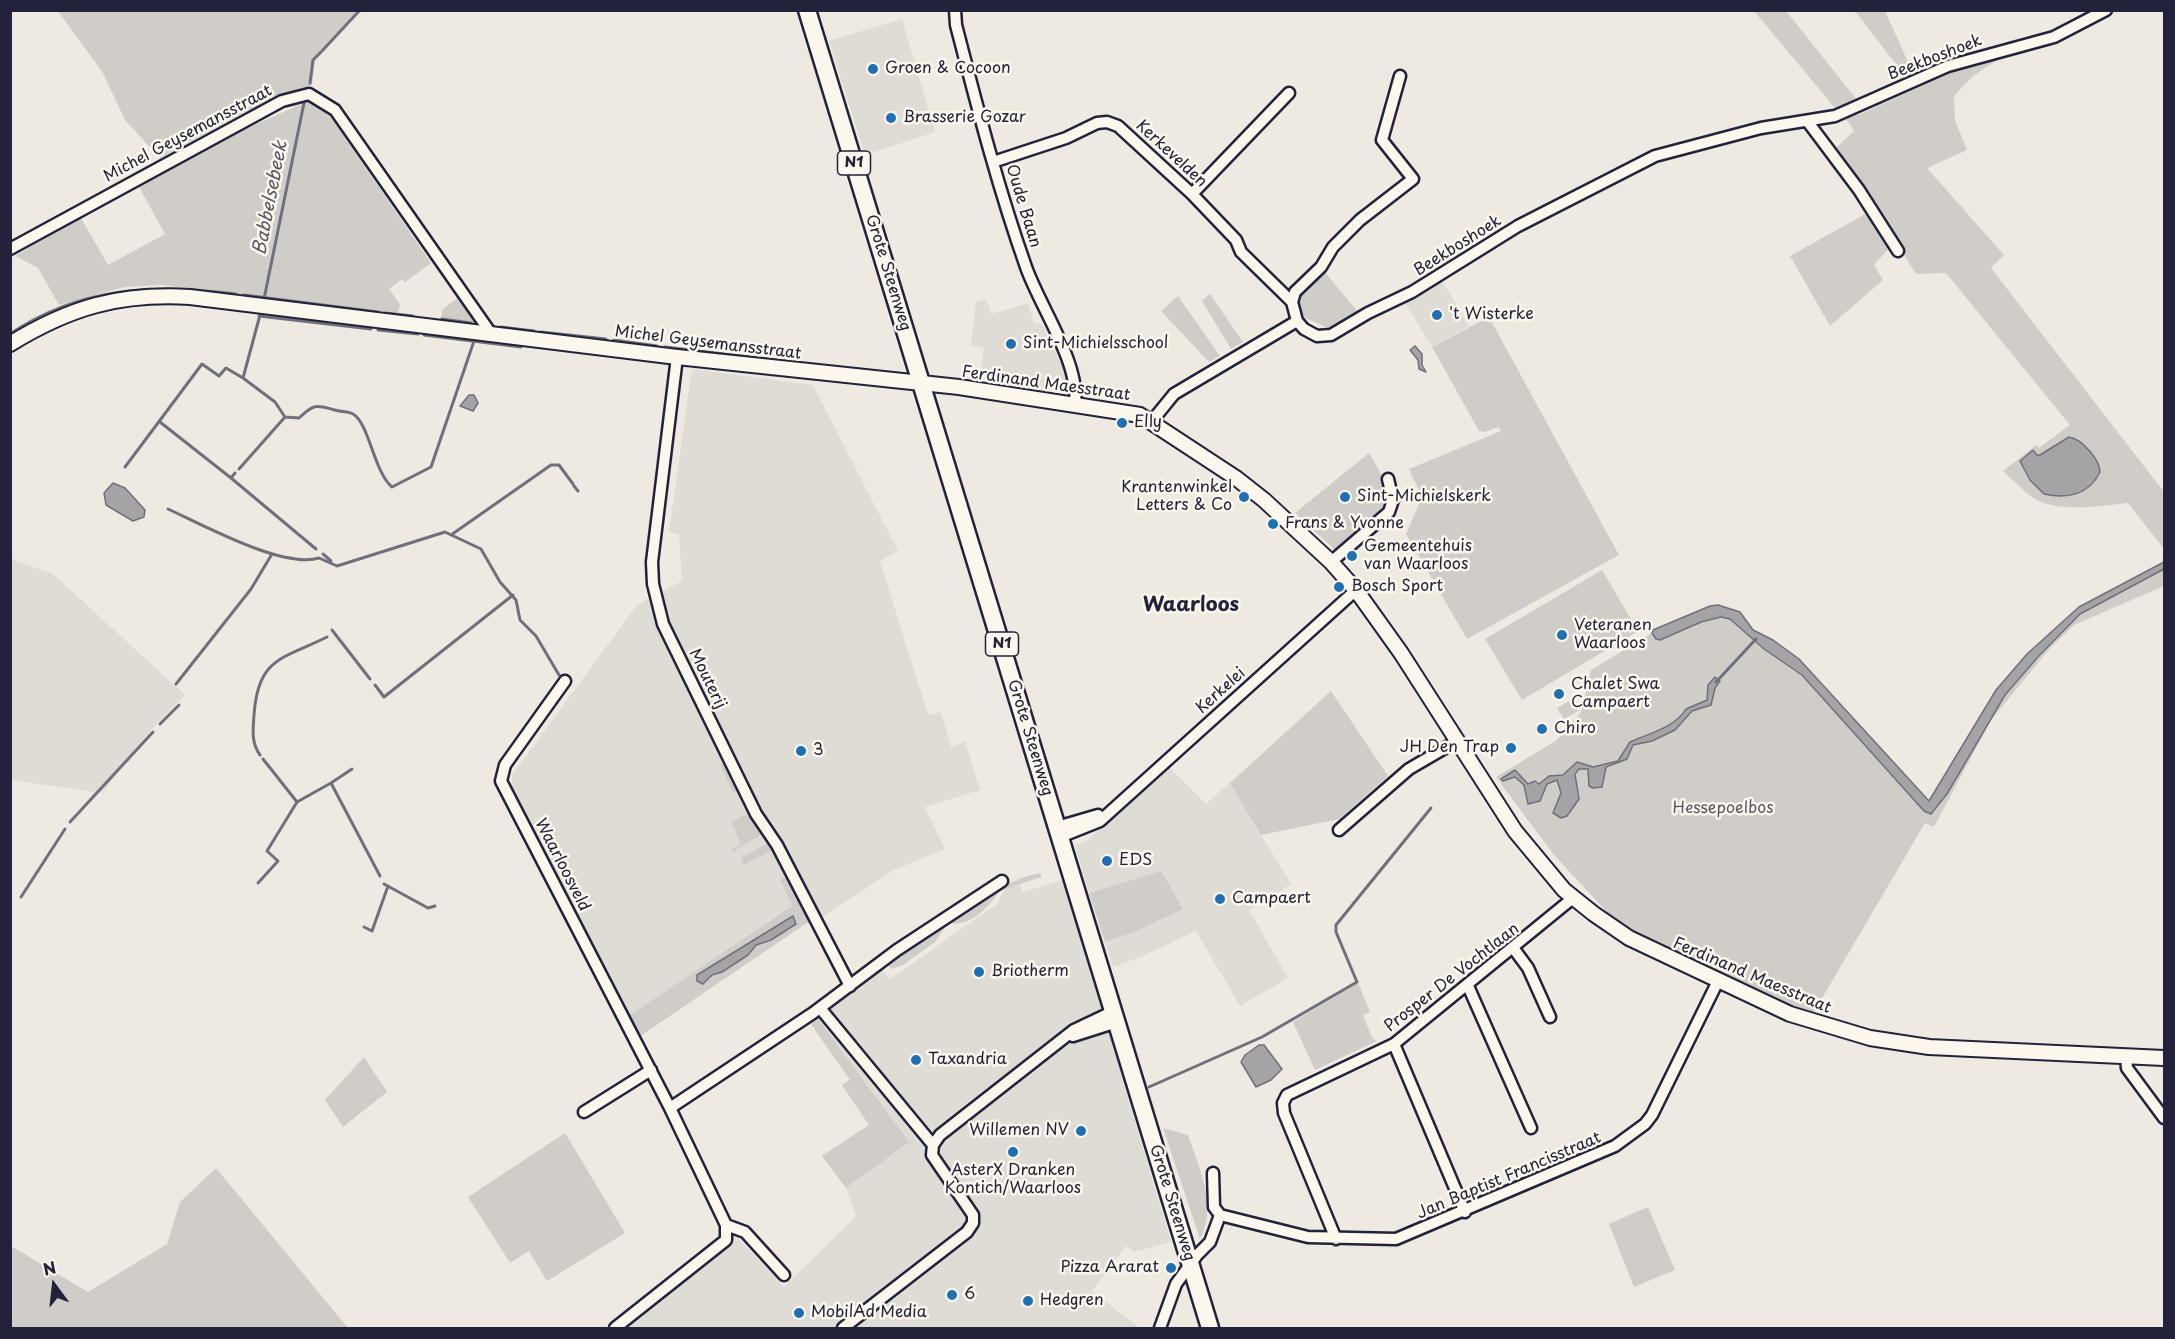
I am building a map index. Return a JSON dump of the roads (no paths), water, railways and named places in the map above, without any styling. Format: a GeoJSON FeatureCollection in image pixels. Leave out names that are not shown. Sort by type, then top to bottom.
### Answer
{"type":"FeatureCollection","features":[{"type":"Feature","properties":{"kind":"main road","name":"Grote Steenweg"},"geometry":{"type":"LineString","coordinates":[[807,10],[1210,1329]]}},
{"type":"Feature","properties":{"kind":"street","name":"Oude Baan"},"geometry":{"type":"LineString","coordinates":[[955,10],[958,35],[993,162],[1026,268],[1076,379],[1075,404]]}},
{"type":"Feature","properties":{"kind":"street","name":"Beekboshoek"},"geometry":{"type":"LineString","coordinates":[[1298,321],[1304,329],[1317,336],[1331,335],[1368,312],[1412,292],[1518,226],[1641,162],[1706,141],[1767,127],[1808,122],[1852,109],[1961,61],[2054,37],[2089,14],[2106,10]]}},
{"type":"Feature","properties":{"kind":"street"},"geometry":{"type":"LineString","coordinates":[[1152,421],[1174,393],[1298,321],[1292,302],[1295,292],[1321,267],[1333,247],[1378,204],[1413,179],[1382,140],[1400,76]]}},
{"type":"Feature","properties":{"kind":"street"},"geometry":{"type":"LineString","coordinates":[[1192,194],[1289,93]]}},
{"type":"Feature","properties":{"kind":"street","name":"Michel Geysemansstraat"},"geometry":{"type":"LineString","coordinates":[[10,249],[282,101],[309,94],[335,110],[490,333]]}},
{"type":"Feature","properties":{"kind":"street","name":"Kerkevelden"},"geometry":{"type":"LineString","coordinates":[[993,162],[1066,138],[1097,123],[1107,122],[1118,126],[1192,194],[1236,240],[1242,252],[1292,302]]}},
{"type":"Feature","properties":{"kind":"street"},"geometry":{"type":"LineString","coordinates":[[1808,122],[1859,190],[1898,251]]}},
{"type":"Feature","properties":{"kind":"street","name":"Michel Geysemansstraat"},"geometry":{"type":"LineString","coordinates":[[10,344],[66,313],[122,297],[165,296],[922,384]]}},
{"type":"Feature","properties":{"kind":"street","name":"Mouterij"},"geometry":{"type":"LineString","coordinates":[[676,357],[652,562],[657,605],[663,624],[756,814],[777,845],[850,986]]}},
{"type":"Feature","properties":{"kind":"street","name":"Ferdinand Maesstraat"},"geometry":{"type":"LineString","coordinates":[[922,384],[1130,412],[1152,421],[1264,500],[1331,562],[1356,590],[1401,653],[1515,831],[1573,898],[1629,938],[1718,981],[1815,1023],[1897,1043],[2164,1058]]}},
{"type":"Feature","properties":{"kind":"street"},"geometry":{"type":"LineString","coordinates":[[1331,562],[1389,512],[1393,500],[1388,479]]}},
{"type":"Feature","properties":{"kind":"street","name":"Kerkelei"},"geometry":{"type":"LineString","coordinates":[[1059,832],[1100,821],[1356,590]]}},
{"type":"Feature","properties":{"kind":"street","name":"Waarloosveld"},"geometry":{"type":"LineString","coordinates":[[565,681],[505,765],[501,781],[651,1070],[726,1225]]}},
{"type":"Feature","properties":{"kind":"street"},"geometry":{"type":"LineString","coordinates":[[1339,830],[1409,769],[1457,741]]}},
{"type":"Feature","properties":{"kind":"street"},"geometry":{"type":"LineString","coordinates":[[670,1108],[820,1008],[897,950],[1002,881]]}},
{"type":"Feature","properties":{"kind":"street","name":"Prosper De Vochtlaan"},"geometry":{"type":"LineString","coordinates":[[1336,1239],[1284,1113],[1283,1103],[1287,1095],[1394,1044],[1514,949],[1573,898]]}},
{"type":"Feature","properties":{"kind":"street"},"geometry":{"type":"LineString","coordinates":[[1514,949],[1528,968],[1551,1017]]}},
{"type":"Feature","properties":{"kind":"street","name":"Jan Baptist Francisstraat"},"geometry":{"type":"LineString","coordinates":[[1220,1215],[1308,1237],[1402,1238],[1603,1153],[1645,1124],[1659,1104],[1718,981]]}},
{"type":"Feature","properties":{"kind":"street"},"geometry":{"type":"LineString","coordinates":[[1468,986],[1531,1128]]}},
{"type":"Feature","properties":{"kind":"street"},"geometry":{"type":"LineString","coordinates":[[820,1008],[933,1145]]}},
{"type":"Feature","properties":{"kind":"street"},"geometry":{"type":"LineString","coordinates":[[843,1329],[967,1232],[974,1223],[973,1215],[932,1155],[933,1145],[940,1135],[1074,1030],[1115,1016]]}},
{"type":"Feature","properties":{"kind":"street"},"geometry":{"type":"LineString","coordinates":[[1394,1044],[1466,1212]]}},
{"type":"Feature","properties":{"kind":"street"},"geometry":{"type":"LineString","coordinates":[[2126,1057],[2127,1068],[2164,1118]]}},
{"type":"Feature","properties":{"kind":"street"},"geometry":{"type":"LineString","coordinates":[[585,1112],[651,1070]]}},
{"type":"Feature","properties":{"kind":"street"},"geometry":{"type":"LineString","coordinates":[[1160,1329],[1176,1284],[1190,1263],[1210,1242],[1220,1215],[1214,1207],[1213,1173]]}},
{"type":"Feature","properties":{"kind":"street"},"geometry":{"type":"LineString","coordinates":[[615,1329],[726,1240],[726,1225],[745,1232],[784,1275]]}},
{"type":"Feature","properties":{"kind":"waterway","name":"Babbelsebeek"},"geometry":{"type":"LineString","coordinates":[[322,51],[360,10]]}},
{"type":"Feature","properties":{"kind":"waterway","name":"Babbelsebeek"},"geometry":{"type":"LineString","coordinates":[[310,83],[313,60],[321,52]]}},
{"type":"Feature","properties":{"kind":"waterway","name":"Babbelsebeek"},"geometry":{"type":"LineString","coordinates":[[264,299],[304,103]]}},
{"type":"Feature","properties":{"kind":"waterway"},"geometry":{"type":"LineString","coordinates":[[10,334],[64,306],[119,292],[176,289],[236,294]]}},
{"type":"Feature","properties":{"kind":"waterway"},"geometry":{"type":"LineString","coordinates":[[244,295],[378,312]]}},
{"type":"Feature","properties":{"kind":"waterway"},"geometry":{"type":"LineString","coordinates":[[385,313],[413,316]]}},
{"type":"Feature","properties":{"kind":"waterway"},"geometry":{"type":"LineString","coordinates":[[125,467],[202,364],[219,376],[226,368],[243,378],[260,315]]}},
{"type":"Feature","properties":{"kind":"waterway"},"geometry":{"type":"LineString","coordinates":[[259,316],[371,329]]}},
{"type":"Feature","properties":{"kind":"waterway"},"geometry":{"type":"LineString","coordinates":[[442,319],[471,323]]}},
{"type":"Feature","properties":{"kind":"waterway"},"geometry":{"type":"LineString","coordinates":[[501,327],[534,331]]}},
{"type":"Feature","properties":{"kind":"waterway"},"geometry":{"type":"LineString","coordinates":[[378,330],[418,334]]}},
{"type":"Feature","properties":{"kind":"waterway"},"geometry":{"type":"LineString","coordinates":[[541,332],[606,339]]}},
{"type":"Feature","properties":{"kind":"waterway"},"geometry":{"type":"LineString","coordinates":[[424,335],[521,347]]}},
{"type":"Feature","properties":{"kind":"waterway"},"geometry":{"type":"LineString","coordinates":[[614,340],[657,346]]}},
{"type":"Feature","properties":{"kind":"waterway"},"geometry":{"type":"LineString","coordinates":[[285,417],[299,418],[316,406],[353,414],[359,419],[381,471],[392,487],[431,467],[474,341]]}},
{"type":"Feature","properties":{"kind":"waterway"},"geometry":{"type":"LineString","coordinates":[[665,347],[808,364]]}},
{"type":"Feature","properties":{"kind":"waterway"},"geometry":{"type":"LineString","coordinates":[[239,469],[285,417],[275,402],[243,378]]}},
{"type":"Feature","properties":{"kind":"waterway"},"geometry":{"type":"LineString","coordinates":[[160,422],[231,478],[235,473]]}},
{"type":"Feature","properties":{"kind":"waterway"},"geometry":{"type":"LineString","coordinates":[[451,535],[551,465],[559,465],[573,484]]}},
{"type":"Feature","properties":{"kind":"waterway"},"geometry":{"type":"LineString","coordinates":[[231,478],[316,549]]}},
{"type":"Feature","properties":{"kind":"waterway"},"geometry":{"type":"LineString","coordinates":[[574,486],[578,491]]}},
{"type":"Feature","properties":{"kind":"waterway"},"geometry":{"type":"LineString","coordinates":[[168,509],[265,552],[304,560],[319,558],[337,566],[445,532],[481,549],[500,582],[516,600],[520,620],[536,636],[559,675]]}},
{"type":"Feature","properties":{"kind":"waterway"},"geometry":{"type":"LineString","coordinates":[[176,684],[251,589],[272,554]]}},
{"type":"Feature","properties":{"kind":"waterway"},"geometry":{"type":"LineString","coordinates":[[323,554],[331,561]]}},
{"type":"Feature","properties":{"kind":"waterway"},"geometry":{"type":"LineString","coordinates":[[375,685],[384,697],[513,595]]}},
{"type":"Feature","properties":{"kind":"waterway"},"geometry":{"type":"LineString","coordinates":[[332,630],[370,679]]}},
{"type":"Feature","properties":{"kind":"waterway"},"geometry":{"type":"LineString","coordinates":[[260,755],[255,746],[253,731],[256,696],[261,681],[276,662],[327,637]]}},
{"type":"Feature","properties":{"kind":"waterway"},"geometry":{"type":"LineString","coordinates":[[1716,682],[1756,639]]}},
{"type":"Feature","properties":{"kind":"waterway"},"geometry":{"type":"LineString","coordinates":[[160,724],[179,705]]}},
{"type":"Feature","properties":{"kind":"waterway"},"geometry":{"type":"LineString","coordinates":[[70,822],[153,732]]}},
{"type":"Feature","properties":{"kind":"waterway"},"geometry":{"type":"LineString","coordinates":[[263,759],[297,802]]}},
{"type":"Feature","properties":{"kind":"waterway"},"geometry":{"type":"LineString","coordinates":[[352,769],[331,783],[380,876]]}},
{"type":"Feature","properties":{"kind":"waterway"},"geometry":{"type":"LineString","coordinates":[[258,883],[278,861],[267,851],[297,802],[331,783]]}},
{"type":"Feature","properties":{"kind":"waterway"},"geometry":{"type":"LineString","coordinates":[[1149,1087],[1262,1037],[1357,982],[1336,932],[1336,925],[1431,808]]}},
{"type":"Feature","properties":{"kind":"waterway"},"geometry":{"type":"LineString","coordinates":[[21,897],[65,829]]}},
{"type":"Feature","properties":{"kind":"waterway"},"geometry":{"type":"LineString","coordinates":[[384,884],[428,908],[435,906]]}},
{"type":"Feature","properties":{"kind":"waterway"},"geometry":{"type":"LineString","coordinates":[[364,927],[372,931],[388,886]]}},
{"type":"Feature","properties":{"kind":"place","name":"Groen & Cocoon"},"geometry":{"type":"Point","coordinates":[873,69]}},
{"type":"Feature","properties":{"kind":"place","name":"Brasserie Gozar"},"geometry":{"type":"Point","coordinates":[891,118]}},
{"type":"Feature","properties":{"kind":"place","name":"'t Wisterke"},"geometry":{"type":"Point","coordinates":[1437,315]}},
{"type":"Feature","properties":{"kind":"place","name":"Sint-Michielsschool"},"geometry":{"type":"Point","coordinates":[1011,344]}},
{"type":"Feature","properties":{"kind":"place","name":"Elly"},"geometry":{"type":"Point","coordinates":[1122,423]}},
{"type":"Feature","properties":{"kind":"place","name":"Krantenwinkel Letters & Co"},"geometry":{"type":"Point","coordinates":[1244,497]}},
{"type":"Feature","properties":{"kind":"place","name":"Sint-Michielskerk"},"geometry":{"type":"Point","coordinates":[1345,497]}},
{"type":"Feature","properties":{"kind":"place","name":"Frans & Yvonne"},"geometry":{"type":"Point","coordinates":[1273,524]}},
{"type":"Feature","properties":{"kind":"place","name":"Gemeentehuis van Waarloos"},"geometry":{"type":"Point","coordinates":[1352,556]}},
{"type":"Feature","properties":{"kind":"place","name":"Bosch Sport"},"geometry":{"type":"Point","coordinates":[1339,587]}},
{"type":"Feature","properties":{"kind":"place","name":"Veteranen Waarloos"},"geometry":{"type":"Point","coordinates":[1562,635]}},
{"type":"Feature","properties":{"kind":"place","name":"Chalet Swa Campaert"},"geometry":{"type":"Point","coordinates":[1559,694]}},
{"type":"Feature","properties":{"kind":"place","name":"Chiro"},"geometry":{"type":"Point","coordinates":[1542,729]}},
{"type":"Feature","properties":{"kind":"place","name":"JH Den Trap"},"geometry":{"type":"Point","coordinates":[1511,748]}},
{"type":"Feature","properties":{"kind":"place","name":"3"},"geometry":{"type":"Point","coordinates":[801,751]}},
{"type":"Feature","properties":{"kind":"place","name":"EDS"},"geometry":{"type":"Point","coordinates":[1107,861]}},
{"type":"Feature","properties":{"kind":"place","name":"Campaert"},"geometry":{"type":"Point","coordinates":[1220,899]}},
{"type":"Feature","properties":{"kind":"place","name":"Briotherm"},"geometry":{"type":"Point","coordinates":[979,972]}},
{"type":"Feature","properties":{"kind":"place","name":"Taxandria"},"geometry":{"type":"Point","coordinates":[916,1060]}},
{"type":"Feature","properties":{"kind":"place","name":"Willemen NV"},"geometry":{"type":"Point","coordinates":[1081,1131]}},
{"type":"Feature","properties":{"kind":"place","name":"AsterX Dranken Kontich/Waarloos"},"geometry":{"type":"Point","coordinates":[1013,1152]}},
{"type":"Feature","properties":{"kind":"place","name":"Pizza Ararat"},"geometry":{"type":"Point","coordinates":[1171,1268]}},
{"type":"Feature","properties":{"kind":"place","name":"6"},"geometry":{"type":"Point","coordinates":[952,1295]}},
{"type":"Feature","properties":{"kind":"place","name":"Hedgren"},"geometry":{"type":"Point","coordinates":[1028,1301]}},
{"type":"Feature","properties":{"kind":"place","name":"MobilAd Media"},"geometry":{"type":"Point","coordinates":[799,1313]}},
{"type":"Feature","properties":{"kind":"district","name":"Waarloos"},"geometry":{"type":"Point","coordinates":[1191,605]}},
{"type":"Feature","properties":{"kind":"park label","name":"Hessepoelbos"},"geometry":{"type":"Point","coordinates":[1723,809]}}]}
